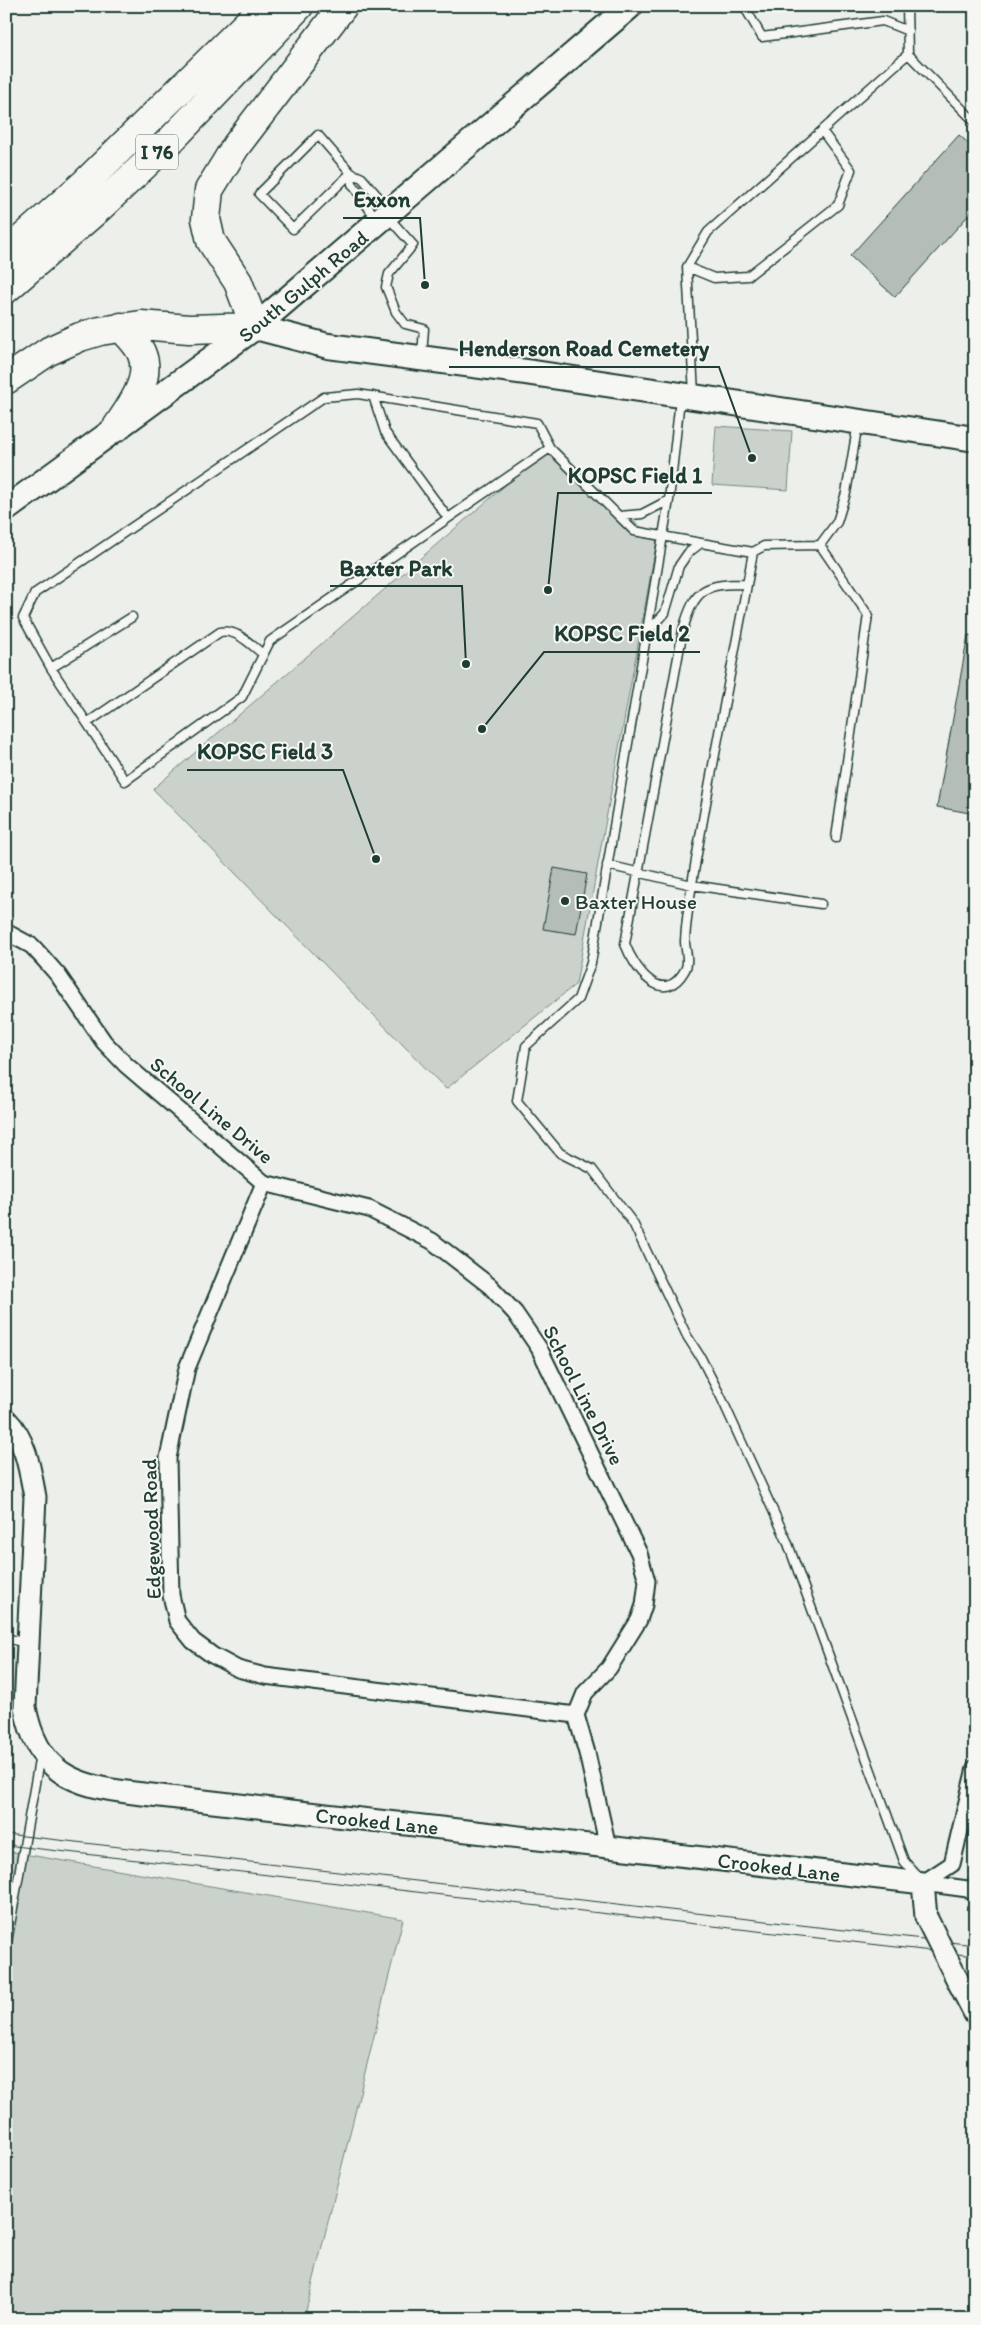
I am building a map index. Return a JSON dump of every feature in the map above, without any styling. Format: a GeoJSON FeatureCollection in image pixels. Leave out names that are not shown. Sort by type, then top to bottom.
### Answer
{"type":"FeatureCollection","features":[{"type":"Feature","properties":{"kind":"highway","name":"I 76"},"geometry":{"type":"LineString","coordinates":[[6,253],[85,182],[265,6]]}},
{"type":"Feature","properties":{"kind":"highway","name":"I 76"},"geometry":{"type":"LineString","coordinates":[[6,288],[100,207],[149,160],[299,6]]}},
{"type":"Feature","properties":{"kind":"highway"},"geometry":{"type":"LineString","coordinates":[[6,380],[34,360],[63,344],[93,333],[122,327],[159,325],[189,329],[255,328],[238,282],[211,241],[206,219],[209,190],[236,146],[343,6]]}},
{"type":"Feature","properties":{"kind":"highway"},"geometry":{"type":"LineString","coordinates":[[117,427],[139,390],[144,367],[141,352],[122,327]]}},
{"type":"Feature","properties":{"kind":"main road","name":"South Gulph Road"},"geometry":{"type":"LineString","coordinates":[[6,509],[255,328],[630,6]]}},
{"type":"Feature","properties":{"kind":"main road"},"geometry":{"type":"LineString","coordinates":[[255,328],[328,346],[688,396],[975,439]]}},
{"type":"Feature","properties":{"kind":"street","name":"School Line Drive"},"geometry":{"type":"LineString","coordinates":[[6,932],[32,946],[58,975],[104,1042],[126,1065],[264,1183],[368,1209],[432,1241],[490,1286],[515,1313],[539,1348],[639,1553],[647,1581],[644,1605],[639,1620],[609,1668],[585,1692],[576,1715]]}},
{"type":"Feature","properties":{"kind":"street","name":"Edgewood Road"},"geometry":{"type":"LineString","coordinates":[[264,1183],[186,1368],[168,1458],[171,1595],[177,1621],[193,1641],[212,1655],[238,1669],[256,1674],[576,1715]]}},
{"type":"Feature","properties":{"kind":"street","name":"Crooked Lane"},"geometry":{"type":"LineString","coordinates":[[6,1420],[22,1444],[30,1468],[35,1497],[25,1707],[29,1730],[40,1753],[64,1774],[78,1782],[102,1789],[923,1883]]}},
{"type":"Feature","properties":{"kind":"street"},"geometry":{"type":"LineString","coordinates":[[576,1715],[587,1753],[608,1847]]}},
{"type":"Feature","properties":{"kind":"street"},"geometry":{"type":"LineString","coordinates":[[923,1883],[952,1864],[975,1768]]}},
{"type":"Feature","properties":{"kind":"street"},"geometry":{"type":"LineString","coordinates":[[923,1883],[975,1890]]}},
{"type":"Feature","properties":{"kind":"street"},"geometry":{"type":"LineString","coordinates":[[923,1883],[926,1917],[975,2014]]}},
{"type":"Feature","properties":{"kind":"lane"},"geometry":{"type":"LineString","coordinates":[[744,6],[762,37],[883,22],[908,31]]}},
{"type":"Feature","properties":{"kind":"lane"},"geometry":{"type":"LineString","coordinates":[[907,6],[908,54],[975,122]]}},
{"type":"Feature","properties":{"kind":"lane"},"geometry":{"type":"LineString","coordinates":[[908,54],[708,232],[687,268],[688,396],[662,537],[590,963],[578,999],[526,1046],[517,1101],[560,1153],[592,1169],[633,1223],[687,1336],[701,1358],[721,1397],[787,1541],[904,1861],[923,1883]]}},
{"type":"Feature","properties":{"kind":"lane"},"geometry":{"type":"LineString","coordinates":[[687,268],[714,278],[748,276],[838,205],[851,170],[822,131]]}},
{"type":"Feature","properties":{"kind":"lane"},"geometry":{"type":"LineString","coordinates":[[351,173],[292,229],[259,194],[318,135],[351,173],[362,178],[385,217]]}},
{"type":"Feature","properties":{"kind":"lane"},"geometry":{"type":"LineString","coordinates":[[351,173],[352,184],[413,245],[389,274],[386,287],[396,312],[405,324],[424,329],[422,358]]}},
{"type":"Feature","properties":{"kind":"lane"},"geometry":{"type":"LineString","coordinates":[[550,448],[270,640],[242,696],[125,780],[51,668],[23,618],[36,593],[324,397],[358,394],[537,423],[550,448],[634,531],[753,552],[764,546],[820,545]]}},
{"type":"Feature","properties":{"kind":"lane"},"geometry":{"type":"LineString","coordinates":[[373,396],[385,432],[448,518]]}},
{"type":"Feature","properties":{"kind":"lane"},"geometry":{"type":"LineString","coordinates":[[820,545],[837,522],[843,503],[858,421]]}},
{"type":"Feature","properties":{"kind":"lane"},"geometry":{"type":"LineString","coordinates":[[620,516],[642,514],[669,500]]}},
{"type":"Feature","properties":{"kind":"lane"},"geometry":{"type":"LineString","coordinates":[[646,634],[665,613],[679,566],[688,553],[702,543]]}},
{"type":"Feature","properties":{"kind":"lane"},"geometry":{"type":"LineString","coordinates":[[820,545],[868,615],[836,838]]}},
{"type":"Feature","properties":{"kind":"lane"},"geometry":{"type":"LineString","coordinates":[[747,584],[718,584],[699,595],[689,608],[683,630],[640,872],[625,944],[636,967],[655,984],[668,985],[675,981],[686,969],[685,942],[692,885],[753,552]]}},
{"type":"Feature","properties":{"kind":"lane"},"geometry":{"type":"LineString","coordinates":[[51,668],[132,617]]}},
{"type":"Feature","properties":{"kind":"lane"},"geometry":{"type":"LineString","coordinates":[[87,723],[220,632],[227,630],[234,633],[263,654]]}},
{"type":"Feature","properties":{"kind":"lane"},"geometry":{"type":"LineString","coordinates":[[607,865],[692,885],[821,904]]}},
{"type":"Feature","properties":{"kind":"lane"},"geometry":{"type":"LineString","coordinates":[[6,1638],[28,1643]]}},
{"type":"Feature","properties":{"kind":"lane"},"geometry":{"type":"LineString","coordinates":[[6,1948],[40,1753]]}},
{"type":"Feature","properties":{"kind":"shaded area"},"geometry":{"type":"Polygon","coordinates":[[[716,426],[792,431],[788,490],[712,485],[716,426]]]}},
{"type":"Feature","properties":{"kind":"shaded area"},"geometry":{"type":"Polygon","coordinates":[[[545,451],[657,540],[576,984],[446,1089],[153,789],[545,451]]]}},
{"type":"Feature","properties":{"kind":"shaded area"},"geometry":{"type":"Polygon","coordinates":[[[6,1851],[403,1919],[304,2319],[6,2319],[6,1851]]]}},
{"type":"Feature","properties":{"kind":"building"},"geometry":{"type":"Polygon","coordinates":[[[959,135],[975,149],[975,208],[895,297],[850,256],[959,135]]]}},
{"type":"Feature","properties":{"kind":"building"},"geometry":{"type":"Polygon","coordinates":[[[968,635],[975,636],[975,814],[937,807],[968,635]]]}},
{"type":"Feature","properties":{"kind":"building","name":"Baxter House"},"geometry":{"type":"Polygon","coordinates":[[[554,868],[587,874],[576,934],[543,929],[554,868]]]}},
{"type":"Feature","properties":{"kind":"tram line"},"geometry":{"type":"LineString","coordinates":[[6,1834],[975,1945]]}},
{"type":"Feature","properties":{"kind":"tram line"},"geometry":{"type":"LineString","coordinates":[[6,1845],[975,1956]]}},
{"type":"Feature","properties":{"kind":"place","name":"Exxon"},"geometry":{"type":"Point","coordinates":[425,285]}},
{"type":"Feature","properties":{"kind":"place","name":"Henderson Road Cemetery"},"geometry":{"type":"Point","coordinates":[752,458]}},
{"type":"Feature","properties":{"kind":"place","name":"KOPSC Field 1"},"geometry":{"type":"Point","coordinates":[548,590]}},
{"type":"Feature","properties":{"kind":"place","name":"Baxter Park"},"geometry":{"type":"Point","coordinates":[466,664]}},
{"type":"Feature","properties":{"kind":"place","name":"KOPSC Field 2"},"geometry":{"type":"Point","coordinates":[482,729]}},
{"type":"Feature","properties":{"kind":"place","name":"KOPSC Field 3"},"geometry":{"type":"Point","coordinates":[376,859]}},
{"type":"Feature","properties":{"kind":"place","name":"Baxter House"},"geometry":{"type":"Point","coordinates":[565,901]}}]}
